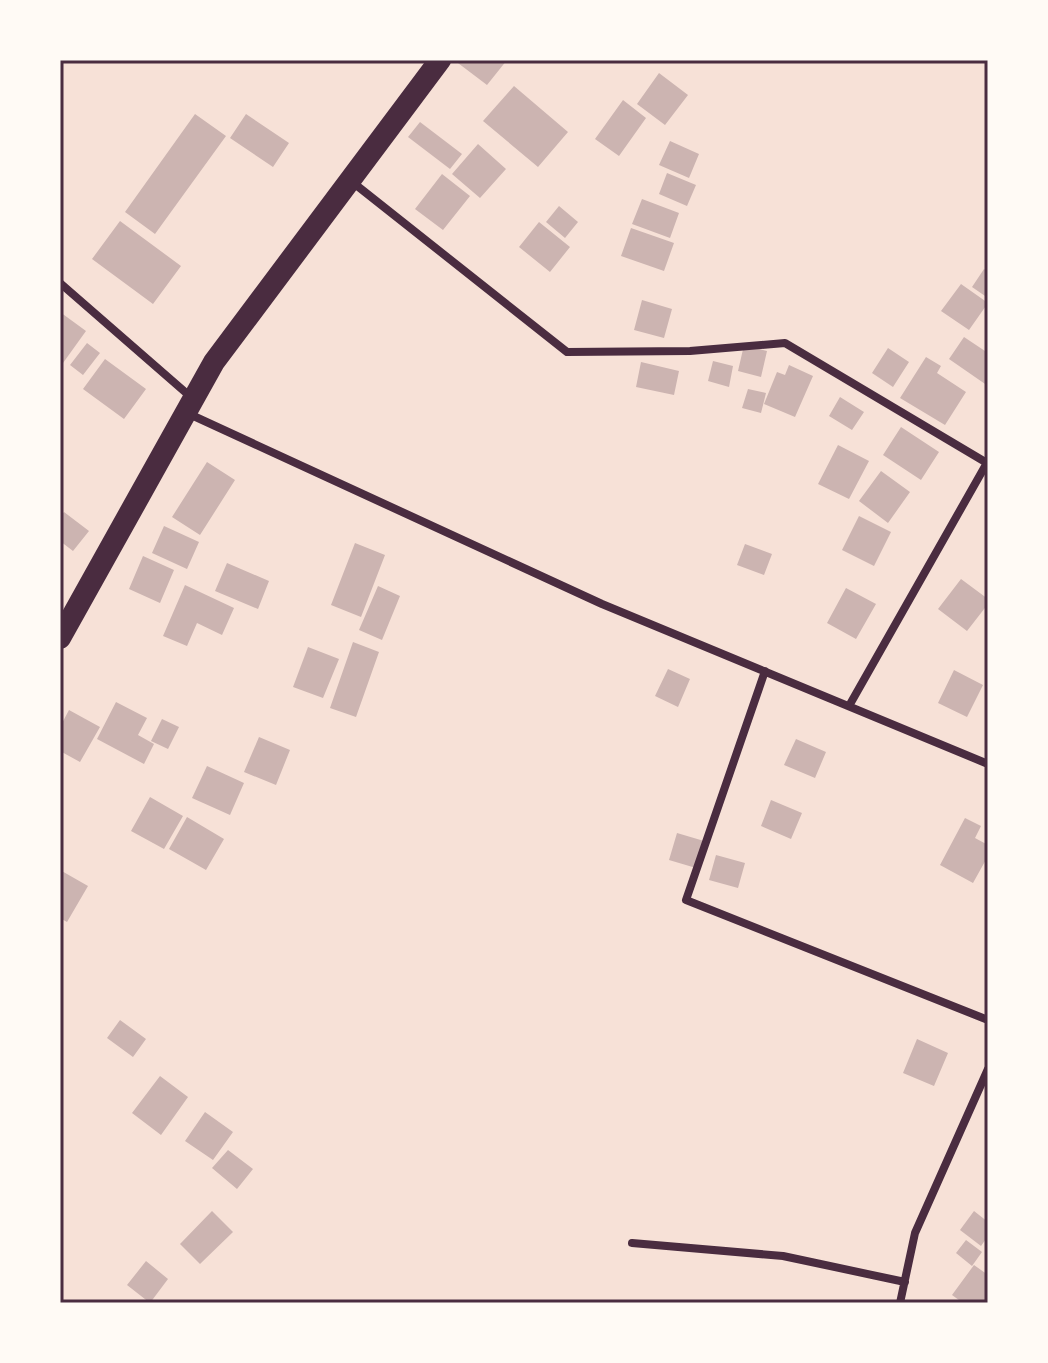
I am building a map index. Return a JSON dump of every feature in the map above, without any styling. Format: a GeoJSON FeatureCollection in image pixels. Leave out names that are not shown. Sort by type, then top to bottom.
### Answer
{"type":"FeatureCollection","features":[{"type":"Feature","properties":{"kind":"highway"},"geometry":{"type":"LineString","coordinates":[[60,638],[214,362],[440,60]]}},
{"type":"Feature","properties":{"kind":"street"},"geometry":{"type":"LineString","coordinates":[[351,180],[567,352],[690,351],[785,343],[987,462],[849,706]]}},
{"type":"Feature","properties":{"kind":"street"},"geometry":{"type":"LineString","coordinates":[[60,283],[190,406],[602,604],[988,764]]}},
{"type":"Feature","properties":{"kind":"street"},"geometry":{"type":"LineString","coordinates":[[765,671],[686,900],[988,1020]]}},
{"type":"Feature","properties":{"kind":"street"},"geometry":{"type":"LineString","coordinates":[[900,1303],[915,1233],[988,1069]]}},
{"type":"Feature","properties":{"kind":"street"},"geometry":{"type":"LineString","coordinates":[[632,1243],[783,1256],[905,1282]]}},
{"type":"Feature","properties":{"kind":"building"},"geometry":{"type":"Polygon","coordinates":[[[454,60],[507,60],[487,85],[454,60]]]}},
{"type":"Feature","properties":{"kind":"building"},"geometry":{"type":"Polygon","coordinates":[[[659,73],[688,95],[665,125],[637,104],[659,73]]]}},
{"type":"Feature","properties":{"kind":"building"},"geometry":{"type":"Polygon","coordinates":[[[514,86],[568,132],[538,167],[483,121],[514,86]]]}},
{"type":"Feature","properties":{"kind":"building"},"geometry":{"type":"Polygon","coordinates":[[[623,100],[646,118],[619,156],[595,139],[623,100]]]}},
{"type":"Feature","properties":{"kind":"building"},"geometry":{"type":"Polygon","coordinates":[[[195,114],[226,136],[155,234],[125,212],[195,114]]]}},
{"type":"Feature","properties":{"kind":"building"},"geometry":{"type":"Polygon","coordinates":[[[246,114],[289,143],[273,167],[230,138],[246,114]]]}},
{"type":"Feature","properties":{"kind":"building"},"geometry":{"type":"Polygon","coordinates":[[[420,122],[462,154],[450,169],[408,137],[420,122]]]}},
{"type":"Feature","properties":{"kind":"building"},"geometry":{"type":"Polygon","coordinates":[[[670,141],[699,154],[689,178],[659,165],[670,141]]]}},
{"type":"Feature","properties":{"kind":"building"},"geometry":{"type":"Polygon","coordinates":[[[478,144],[506,169],[480,198],[452,174],[478,144]]]}},
{"type":"Feature","properties":{"kind":"building"},"geometry":{"type":"Polygon","coordinates":[[[667,173],[696,185],[687,206],[659,194],[667,173]]]}},
{"type":"Feature","properties":{"kind":"building"},"geometry":{"type":"Polygon","coordinates":[[[442,174],[470,196],[443,230],[415,209],[442,174]]]}},
{"type":"Feature","properties":{"kind":"building"},"geometry":{"type":"Polygon","coordinates":[[[642,199],[679,213],[670,238],[632,224],[642,199]]]}},
{"type":"Feature","properties":{"kind":"building"},"geometry":{"type":"Polygon","coordinates":[[[559,206],[578,222],[565,238],[546,222],[559,206]]]}},
{"type":"Feature","properties":{"kind":"building"},"geometry":{"type":"Polygon","coordinates":[[[120,221],[181,266],[153,304],[92,259],[120,221]]]}},
{"type":"Feature","properties":{"kind":"building"},"geometry":{"type":"Polygon","coordinates":[[[539,222],[570,247],[550,272],[519,247],[539,222]]]}},
{"type":"Feature","properties":{"kind":"building"},"geometry":{"type":"Polygon","coordinates":[[[631,228],[674,243],[664,271],[621,256],[631,228]]]}},
{"type":"Feature","properties":{"kind":"building"},"geometry":{"type":"Polygon","coordinates":[[[984,269],[988,272],[988,298],[972,287],[984,269]]]}},
{"type":"Feature","properties":{"kind":"building"},"geometry":{"type":"Polygon","coordinates":[[[961,284],[988,303],[969,330],[941,311],[961,284]]]}},
{"type":"Feature","properties":{"kind":"building"},"geometry":{"type":"Polygon","coordinates":[[[642,300],[672,309],[664,338],[634,330],[642,300]]]}},
{"type":"Feature","properties":{"kind":"building"},"geometry":{"type":"Polygon","coordinates":[[[60,312],[86,331],[63,363],[60,360],[60,312]]]}},
{"type":"Feature","properties":{"kind":"building"},"geometry":{"type":"Polygon","coordinates":[[[964,337],[988,353],[988,386],[949,359],[964,337]]]}},
{"type":"Feature","properties":{"kind":"building"},"geometry":{"type":"Polygon","coordinates":[[[87,343],[100,353],[83,375],[70,365],[87,343]]]}},
{"type":"Feature","properties":{"kind":"building"},"geometry":{"type":"Polygon","coordinates":[[[744,345],[767,351],[761,377],[738,371],[744,345]]]}},
{"type":"Feature","properties":{"kind":"building"},"geometry":{"type":"Polygon","coordinates":[[[888,348],[909,362],[893,387],[872,373],[888,348]]]}},
{"type":"Feature","properties":{"kind":"building"},"geometry":{"type":"Polygon","coordinates":[[[926,357],[941,366],[937,373],[966,392],[945,425],[900,398],[926,357]]]}},
{"type":"Feature","properties":{"kind":"building"},"geometry":{"type":"Polygon","coordinates":[[[105,359],[146,389],[124,419],[83,389],[105,359]]]}},
{"type":"Feature","properties":{"kind":"building"},"geometry":{"type":"Polygon","coordinates":[[[713,361],[733,366],[729,387],[708,381],[713,361]]]}},
{"type":"Feature","properties":{"kind":"building"},"geometry":{"type":"Polygon","coordinates":[[[641,362],[679,371],[674,395],[636,387],[641,362]]]}},
{"type":"Feature","properties":{"kind":"building"},"geometry":{"type":"Polygon","coordinates":[[[789,365],[813,376],[795,417],[764,404],[777,372],[785,375],[789,365]]]}},
{"type":"Feature","properties":{"kind":"building"},"geometry":{"type":"Polygon","coordinates":[[[748,389],[766,393],[761,413],[742,408],[748,389]]]}},
{"type":"Feature","properties":{"kind":"building"},"geometry":{"type":"Polygon","coordinates":[[[840,397],[864,412],[852,430],[829,416],[840,397]]]}},
{"type":"Feature","properties":{"kind":"building"},"geometry":{"type":"Polygon","coordinates":[[[901,427],[939,452],[921,480],[883,455],[901,427]]]}},
{"type":"Feature","properties":{"kind":"building"},"geometry":{"type":"Polygon","coordinates":[[[838,445],[869,461],[849,499],[818,484],[838,445]]]}},
{"type":"Feature","properties":{"kind":"building"},"geometry":{"type":"Polygon","coordinates":[[[207,462],[235,480],[200,535],[172,517],[207,462]]]}},
{"type":"Feature","properties":{"kind":"building"},"geometry":{"type":"Polygon","coordinates":[[[881,471],[910,492],[888,523],[859,501],[881,471]]]}},
{"type":"Feature","properties":{"kind":"building"},"geometry":{"type":"Polygon","coordinates":[[[64,512],[89,531],[73,551],[60,541],[60,517],[64,512]]]}},
{"type":"Feature","properties":{"kind":"building"},"geometry":{"type":"Polygon","coordinates":[[[859,516],[891,532],[874,566],[842,550],[859,516]]]}},
{"type":"Feature","properties":{"kind":"building"},"geometry":{"type":"Polygon","coordinates":[[[164,526],[199,542],[187,569],[152,553],[164,526]]]}},
{"type":"Feature","properties":{"kind":"building"},"geometry":{"type":"Polygon","coordinates":[[[355,543],[385,555],[361,617],[331,605],[355,543]]]}},
{"type":"Feature","properties":{"kind":"building"},"geometry":{"type":"Polygon","coordinates":[[[745,544],[772,554],[764,575],[737,565],[745,544]]]}},
{"type":"Feature","properties":{"kind":"building"},"geometry":{"type":"Polygon","coordinates":[[[143,556],[174,570],[160,603],[129,589],[143,556]]]}},
{"type":"Feature","properties":{"kind":"building"},"geometry":{"type":"Polygon","coordinates":[[[227,563],[269,581],[258,609],[215,591],[227,563]]]}},
{"type":"Feature","properties":{"kind":"building"},"geometry":{"type":"Polygon","coordinates":[[[961,579],[988,599],[988,604],[967,631],[938,609],[961,579]]]}},
{"type":"Feature","properties":{"kind":"building"},"geometry":{"type":"Polygon","coordinates":[[[185,585],[234,608],[222,635],[197,623],[187,646],[163,636],[185,585]]]}},
{"type":"Feature","properties":{"kind":"building"},"geometry":{"type":"Polygon","coordinates":[[[378,586],[400,596],[382,640],[359,630],[378,586]]]}},
{"type":"Feature","properties":{"kind":"building"},"geometry":{"type":"Polygon","coordinates":[[[846,588],[876,604],[856,639],[827,623],[846,588]]]}},
{"type":"Feature","properties":{"kind":"building"},"geometry":{"type":"Polygon","coordinates":[[[353,642],[379,652],[356,717],[330,708],[353,642]]]}},
{"type":"Feature","properties":{"kind":"building"},"geometry":{"type":"Polygon","coordinates":[[[308,647],[339,659],[323,698],[293,687],[308,647]]]}},
{"type":"Feature","properties":{"kind":"building"},"geometry":{"type":"Polygon","coordinates":[[[668,669],[690,679],[678,707],[655,696],[668,669]]]}},
{"type":"Feature","properties":{"kind":"building"},"geometry":{"type":"Polygon","coordinates":[[[954,670],[983,685],[967,717],[938,703],[954,670]]]}},
{"type":"Feature","properties":{"kind":"building"},"geometry":{"type":"Polygon","coordinates":[[[116,702],[147,718],[138,735],[154,744],[144,764],[97,739],[116,702]]]}},
{"type":"Feature","properties":{"kind":"building"},"geometry":{"type":"Polygon","coordinates":[[[69,710],[100,727],[80,762],[60,751],[60,727],[69,710]]]}},
{"type":"Feature","properties":{"kind":"building"},"geometry":{"type":"Polygon","coordinates":[[[162,719],[179,727],[168,749],[151,741],[162,719]]]}},
{"type":"Feature","properties":{"kind":"building"},"geometry":{"type":"Polygon","coordinates":[[[259,737],[290,750],[276,785],[244,772],[259,737]]]}},
{"type":"Feature","properties":{"kind":"building"},"geometry":{"type":"Polygon","coordinates":[[[796,739],[826,752],[815,778],[784,765],[796,739]]]}},
{"type":"Feature","properties":{"kind":"building"},"geometry":{"type":"Polygon","coordinates":[[[207,766],[244,783],[230,815],[192,798],[207,766]]]}},
{"type":"Feature","properties":{"kind":"building"},"geometry":{"type":"Polygon","coordinates":[[[150,797],[183,816],[164,849],[131,831],[150,797]]]}},
{"type":"Feature","properties":{"kind":"building"},"geometry":{"type":"Polygon","coordinates":[[[771,800],[802,813],[791,839],[761,826],[771,800]]]}},
{"type":"Feature","properties":{"kind":"building"},"geometry":{"type":"Polygon","coordinates":[[[187,817],[224,839],[206,870],[169,849],[187,817]]]}},
{"type":"Feature","properties":{"kind":"building"},"geometry":{"type":"Polygon","coordinates":[[[965,818],[981,826],[975,838],[988,845],[988,856],[973,883],[940,865],[965,818]]]}},
{"type":"Feature","properties":{"kind":"building"},"geometry":{"type":"Polygon","coordinates":[[[677,833],[704,841],[696,868],[669,860],[677,833]]]}},
{"type":"Feature","properties":{"kind":"building"},"geometry":{"type":"Polygon","coordinates":[[[716,855],[745,863],[738,888],[709,880],[716,855]]]}},
{"type":"Feature","properties":{"kind":"building"},"geometry":{"type":"Polygon","coordinates":[[[60,870],[88,886],[67,922],[60,918],[60,870]]]}},
{"type":"Feature","properties":{"kind":"building"},"geometry":{"type":"Polygon","coordinates":[[[120,1020],[146,1039],[133,1057],[107,1038],[120,1020]]]}},
{"type":"Feature","properties":{"kind":"building"},"geometry":{"type":"Polygon","coordinates":[[[917,1039],[948,1053],[934,1086],[903,1073],[917,1039]]]}},
{"type":"Feature","properties":{"kind":"building"},"geometry":{"type":"Polygon","coordinates":[[[160,1076],[188,1097],[161,1135],[132,1113],[160,1076]]]}},
{"type":"Feature","properties":{"kind":"building"},"geometry":{"type":"Polygon","coordinates":[[[205,1112],[233,1132],[213,1160],[185,1141],[205,1112]]]}},
{"type":"Feature","properties":{"kind":"building"},"geometry":{"type":"Polygon","coordinates":[[[228,1150],[253,1169],[237,1189],[212,1168],[228,1150]]]}},
{"type":"Feature","properties":{"kind":"building"},"geometry":{"type":"Polygon","coordinates":[[[212,1211],[233,1232],[200,1264],[180,1244],[212,1211]]]}},
{"type":"Feature","properties":{"kind":"building"},"geometry":{"type":"Polygon","coordinates":[[[974,1211],[988,1222],[988,1236],[981,1246],[960,1230],[974,1211]]]}},
{"type":"Feature","properties":{"kind":"building"},"geometry":{"type":"Polygon","coordinates":[[[966,1240],[982,1252],[972,1266],[956,1253],[966,1240]]]}},
{"type":"Feature","properties":{"kind":"building"},"geometry":{"type":"Polygon","coordinates":[[[146,1261],[168,1279],[150,1303],[127,1285],[146,1261]]]}},
{"type":"Feature","properties":{"kind":"building"},"geometry":{"type":"Polygon","coordinates":[[[974,1265],[988,1275],[988,1303],[963,1303],[952,1295],[974,1265]]]}}]}
